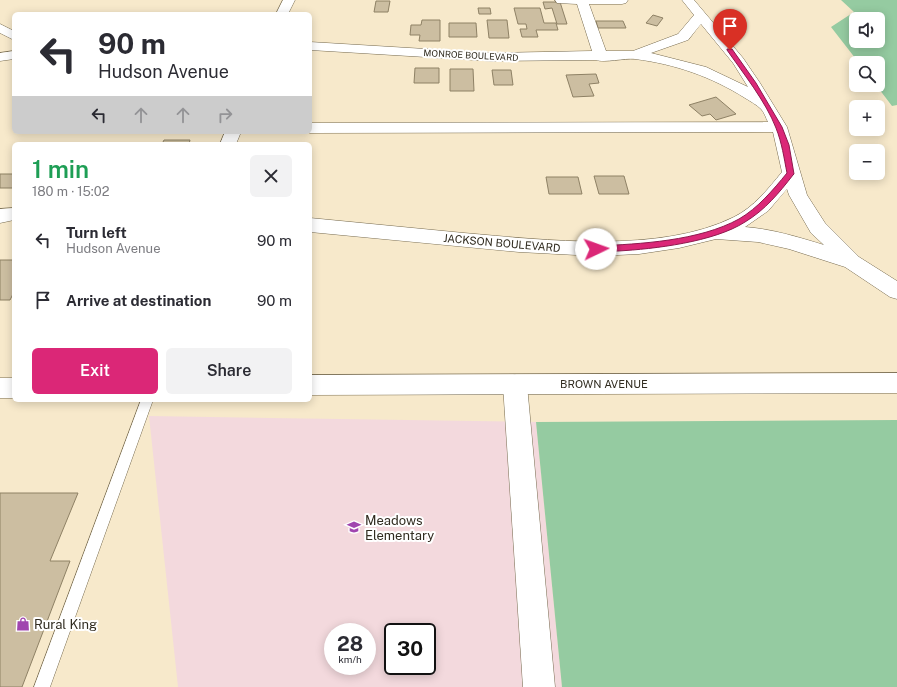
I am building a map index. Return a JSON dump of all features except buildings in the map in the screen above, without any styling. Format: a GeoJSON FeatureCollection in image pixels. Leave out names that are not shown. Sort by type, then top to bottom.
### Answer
{"type":"FeatureCollection","features":[{"type":"Feature","properties":{"kind":"street"},"geometry":{"type":"LineString","coordinates":[[283,12],[289,0]]}},
{"type":"Feature","properties":{"kind":"street"},"geometry":{"type":"LineString","coordinates":[[561,0],[622,0]]}},
{"type":"Feature","properties":{"kind":"street"},"geometry":{"type":"LineString","coordinates":[[582,0],[601,57]]}},
{"type":"Feature","properties":{"kind":"street"},"geometry":{"type":"LineString","coordinates":[[688,0],[738,61],[779,127],[798,195],[818,228],[852,262],[897,291]]}},
{"type":"Feature","properties":{"kind":"street","name":"MONROE BOULEVARD"},"geometry":{"type":"LineString","coordinates":[[633,55],[683,37],[700,15]]}},
{"type":"Feature","properties":{"kind":"street"},"geometry":{"type":"LineString","coordinates":[[0,28],[12,35]]}},
{"type":"Feature","properties":{"kind":"street","name":"MONROE BOULEVARD"},"geometry":{"type":"LineString","coordinates":[[312,46],[492,57],[601,57],[633,55],[674,63],[722,79],[767,106]]}},
{"type":"Feature","properties":{"kind":"street"},"geometry":{"type":"LineString","coordinates":[[0,57],[12,55]]}},
{"type":"Feature","properties":{"kind":"street"},"geometry":{"type":"LineString","coordinates":[[312,128],[779,127]]}},
{"type":"Feature","properties":{"kind":"street","name":"JACKSON BOULEVARD"},"geometry":{"type":"LineString","coordinates":[[312,225],[519,245],[596,249],[639,247],[679,241],[716,232],[742,221],[768,200],[791,174]]}},
{"type":"Feature","properties":{"kind":"street"},"geometry":{"type":"LineString","coordinates":[[0,216],[12,214]]}},
{"type":"Feature","properties":{"kind":"street","name":"JACKSON BOULEVARD"},"geometry":{"type":"LineString","coordinates":[[716,232],[758,235],[791,242],[814,248],[852,262]]}},
{"type":"Feature","properties":{"kind":"street","name":"BROWN AVENUE"},"geometry":{"type":"LineString","coordinates":[[312,385],[897,383]]}},
{"type":"Feature","properties":{"kind":"street"},"geometry":{"type":"LineString","coordinates":[[515,385],[539,687]]}},
{"type":"Feature","properties":{"kind":"street"},"geometry":{"type":"LineString","coordinates":[[0,388],[12,388]]}},
{"type":"Feature","properties":{"kind":"lane"},"geometry":{"type":"LineString","coordinates":[[42,687],[146,402]]}},
{"type":"Feature","properties":{"kind":"shaded area","name":"Meadows Elementary"},"geometry":{"type":"Polygon","coordinates":[[[149,416],[536,422],[562,687],[178,687],[149,416]]]}},
{"type":"Feature","properties":{"kind":"green space"},"geometry":{"type":"Polygon","coordinates":[[[841,0],[897,0],[897,105],[892,106],[881,92],[885,92],[885,56],[854,56],[831,27],[849,15],[849,48],[885,48],[885,12],[854,12],[841,0]]]}},
{"type":"Feature","properties":{"kind":"green space"},"geometry":{"type":"Polygon","coordinates":[[[897,420],[897,687],[562,687],[536,422],[897,420]]]}},
{"type":"Feature","properties":{"kind":"place","name":"Meadows Elementary"},"geometry":{"type":"Point","coordinates":[354,527]}},
{"type":"Feature","properties":{"kind":"place","name":"Rural King"},"geometry":{"type":"Point","coordinates":[23,624]}},
{"type":"Feature","properties":{"kind":"route"},"geometry":{"type":"LineString","coordinates":[[596,249],[639,247],[679,241],[716,232],[742,221],[755,211],[768,200],[791,174],[785,145],[779,127],[753,83],[730,50]]}}]}
